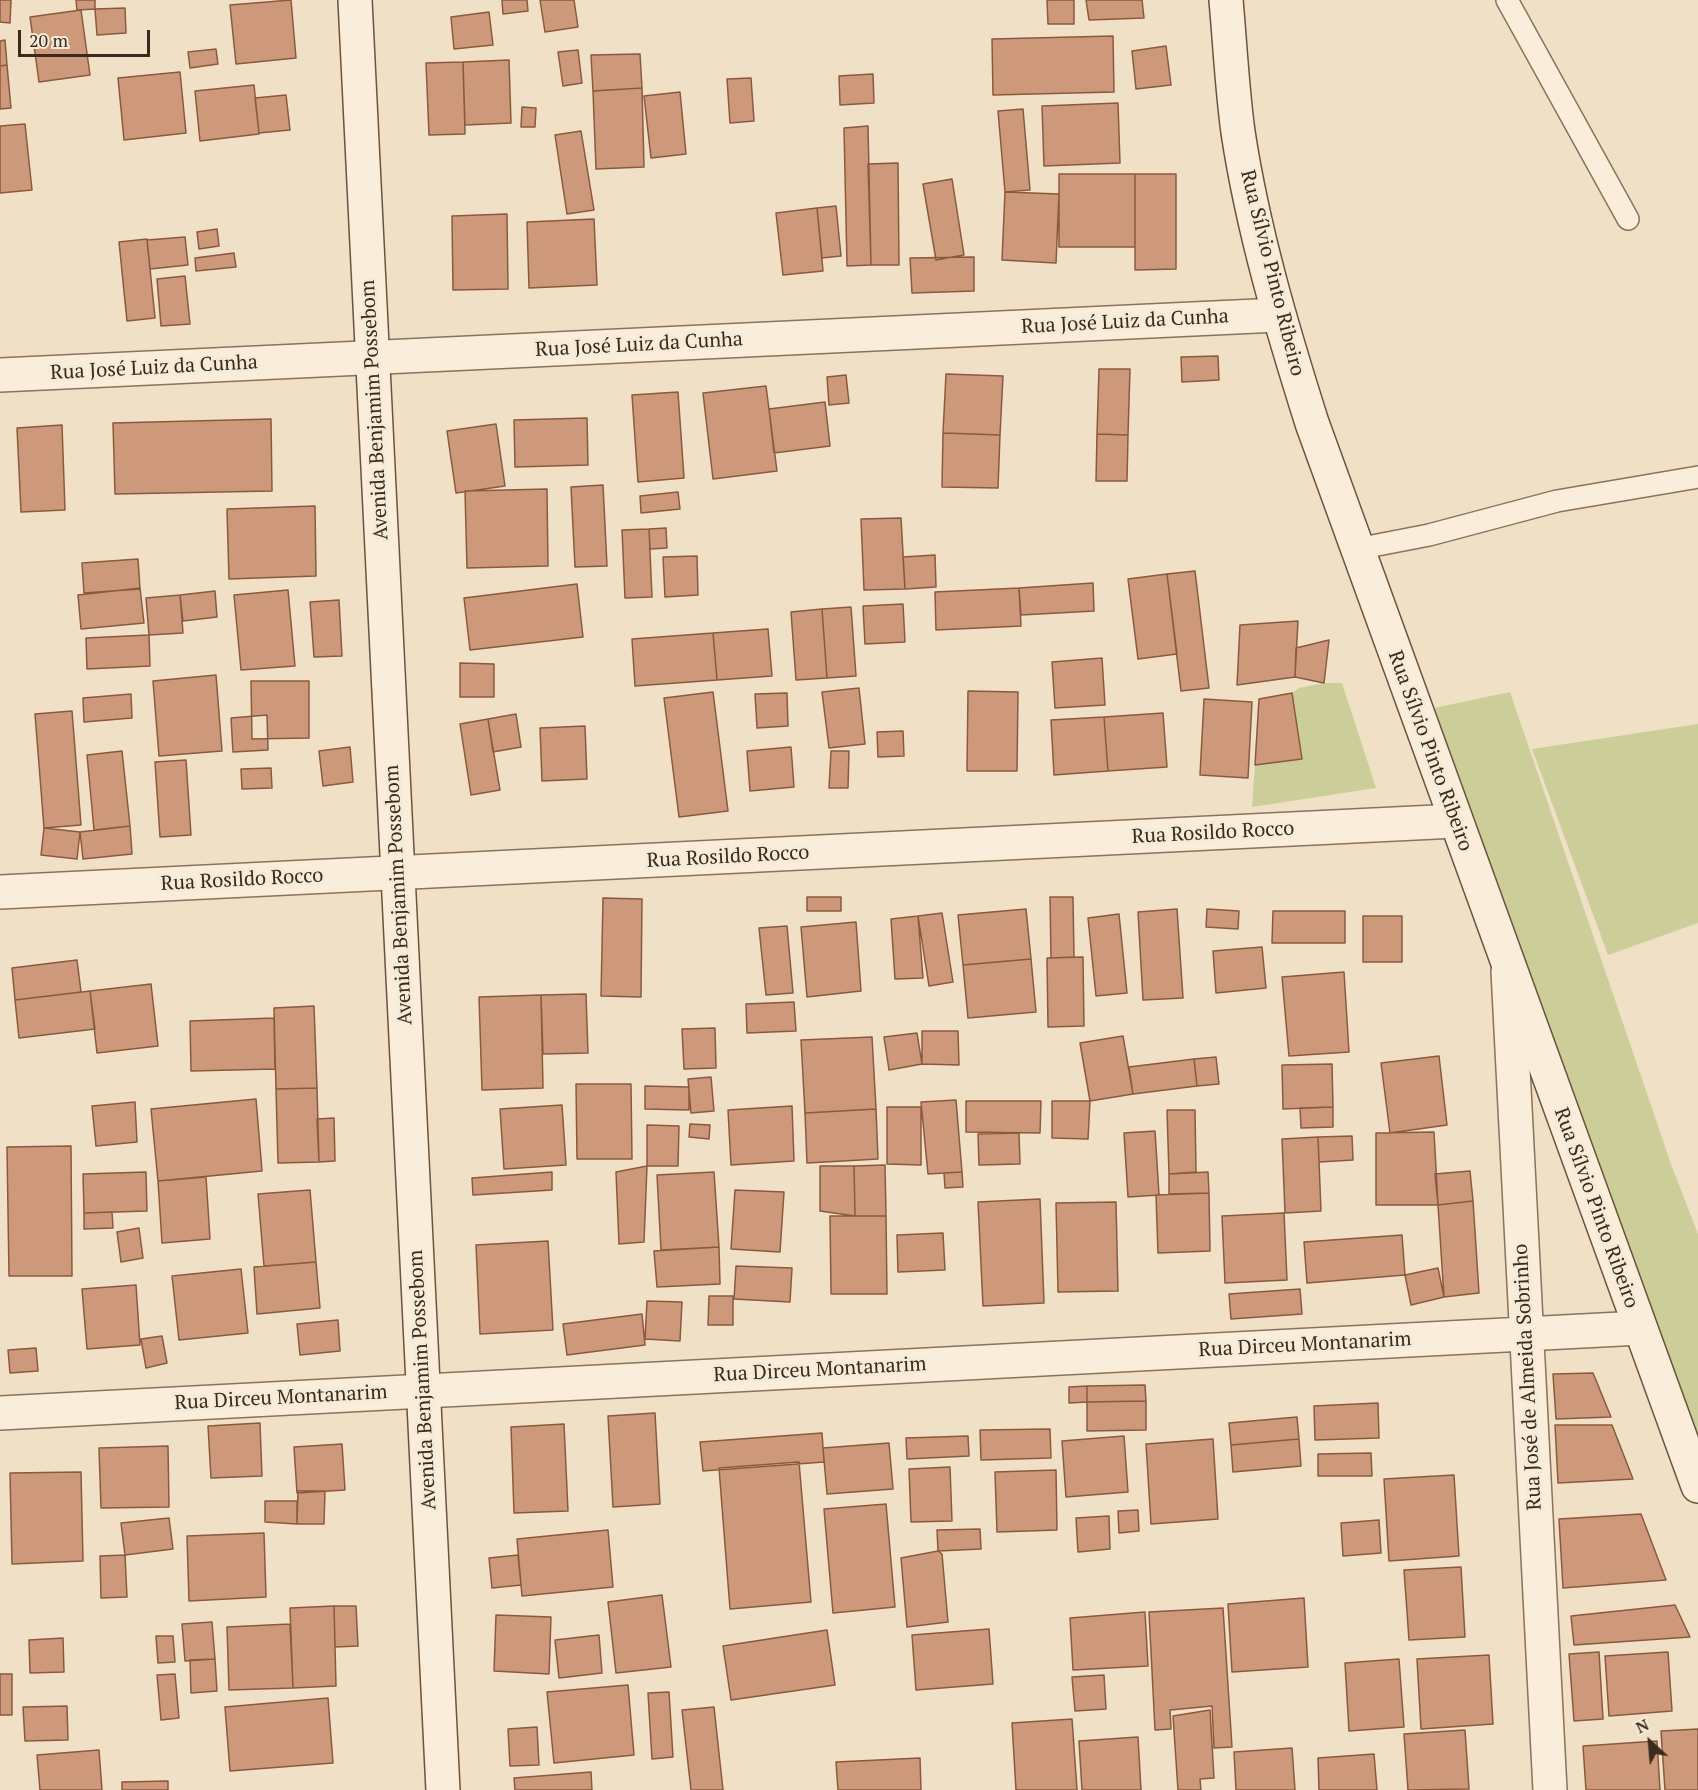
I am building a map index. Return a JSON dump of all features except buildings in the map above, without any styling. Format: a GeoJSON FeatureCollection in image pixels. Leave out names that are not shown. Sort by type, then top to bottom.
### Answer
{"type":"FeatureCollection","features":[{"type":"Feature","properties":{"kind":"street","name":"Avenida Benjamim Possebom"},"geometry":{"type":"LineString","coordinates":[[355,0],[443,1790]]}},
{"type":"Feature","properties":{"kind":"street","name":"Rua Sílvio Pinto Ribeiro"},"geometry":{"type":"LineString","coordinates":[[1226,0],[1238,131],[1254,219],[1278,315],[1357,549],[1698,1486]]}},
{"type":"Feature","properties":{"kind":"street","name":"Rua José Luiz da Cunha"},"geometry":{"type":"LineString","coordinates":[[0,375],[1278,315]]}},
{"type":"Feature","properties":{"kind":"street","name":"Rua Rosildo Rocco"},"geometry":{"type":"LineString","coordinates":[[0,892],[1456,821]]}},
{"type":"Feature","properties":{"kind":"street","name":"Rua José de Almeida Sobrinho"},"geometry":{"type":"LineString","coordinates":[[1507,964],[1550,1790]]}},
{"type":"Feature","properties":{"kind":"street","name":"Rua Dirceu Montanarim"},"geometry":{"type":"LineString","coordinates":[[0,1413],[1640,1328]]}},
{"type":"Feature","properties":{"kind":"lane"},"geometry":{"type":"LineString","coordinates":[[1507,0],[1628,219]]}},
{"type":"Feature","properties":{"kind":"lane"},"geometry":{"type":"LineString","coordinates":[[1357,549],[1429,535],[1557,501],[1698,477]]}},
{"type":"Feature","properties":{"kind":"green space"},"geometry":{"type":"Polygon","coordinates":[[[1324,683],[1342,683],[1376,788],[1252,807],[1255,765],[1301,759],[1292,693],[1299,688],[1324,683]]]}},
{"type":"Feature","properties":{"kind":"green space"},"geometry":{"type":"Polygon","coordinates":[[[1510,692],[1672,1167],[1698,1234],[1698,1435],[1434,708],[1510,692]]]}},
{"type":"Feature","properties":{"kind":"green space"},"geometry":{"type":"Polygon","coordinates":[[[1698,724],[1698,923],[1608,955],[1532,749],[1698,724]]]}}]}
